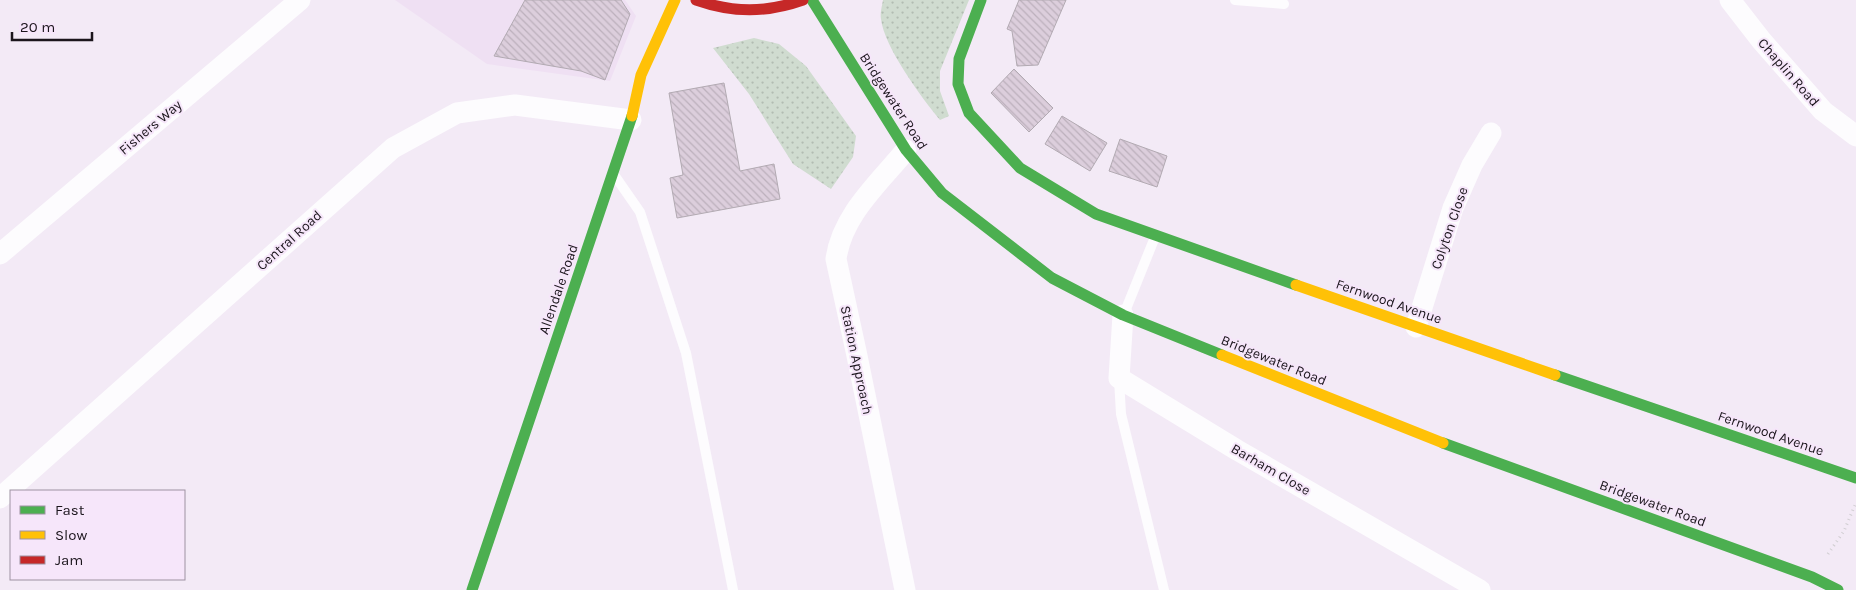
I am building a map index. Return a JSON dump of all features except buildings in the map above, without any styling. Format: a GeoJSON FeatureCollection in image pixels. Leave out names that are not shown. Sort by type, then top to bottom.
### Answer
{"type":"FeatureCollection","features":[{"type":"Feature","properties":{"kind":"street","name":"Fishers Way"},"geometry":{"type":"LineString","coordinates":[[0,254],[300,0]]}},
{"type":"Feature","properties":{"kind":"street","name":"Allendale Road"},"geometry":{"type":"LineString","coordinates":[[472,590],[631,120],[642,75],[675,0]]}},
{"type":"Feature","properties":{"kind":"street"},"geometry":{"type":"LineString","coordinates":[[696,0],[716,8],[762,11],[785,7],[802,0]]}},
{"type":"Feature","properties":{"kind":"street","name":"Bridgewater Road"},"geometry":{"type":"LineString","coordinates":[[812,0],[906,150],[942,192],[1052,278],[1123,315],[1406,429],[1812,577],[1838,590]]}},
{"type":"Feature","properties":{"kind":"street","name":"Fernwood Avenue"},"geometry":{"type":"LineString","coordinates":[[981,0],[959,59],[958,84],[969,113],[1020,168],[1096,214],[1416,327],[1856,478]]}},
{"type":"Feature","properties":{"kind":"street","name":"Chaplin Road"},"geometry":{"type":"LineString","coordinates":[[1730,0],[1761,40],[1823,111],[1856,136]]}},
{"type":"Feature","properties":{"kind":"street","name":"Central Road"},"geometry":{"type":"LineString","coordinates":[[0,498],[393,148],[457,113],[515,105],[631,120]]}},
{"type":"Feature","properties":{"kind":"street","name":"Colyton Close"},"geometry":{"type":"LineString","coordinates":[[1416,327],[1453,208],[1472,165],[1491,133]]}},
{"type":"Feature","properties":{"kind":"street","name":"Station Approach"},"geometry":{"type":"LineString","coordinates":[[905,590],[836,259],[838,244],[848,220],[906,150]]}},
{"type":"Feature","properties":{"kind":"street"},"geometry":{"type":"LineString","coordinates":[[1119,378],[1123,315]]}},
{"type":"Feature","properties":{"kind":"street","name":"Barham Close"},"geometry":{"type":"LineString","coordinates":[[1119,378],[1237,450],[1480,590]]}},
{"type":"Feature","properties":{"kind":"lane"},"geometry":{"type":"LineString","coordinates":[[1235,0],[1284,4]]}},
{"type":"Feature","properties":{"kind":"lane"},"geometry":{"type":"LineString","coordinates":[[613,173],[640,212],[686,353],[733,590]]}},
{"type":"Feature","properties":{"kind":"lane"},"geometry":{"type":"LineString","coordinates":[[1123,315],[1155,236]]}},
{"type":"Feature","properties":{"kind":"lane"},"geometry":{"type":"LineString","coordinates":[[1119,378],[1121,414],[1164,590]]}},
{"type":"Feature","properties":{"kind":"path"},"geometry":{"type":"LineString","coordinates":[[1844,531],[1856,502]]}},
{"type":"Feature","properties":{"kind":"shaded area"},"geometry":{"type":"Polygon","coordinates":[[[395,0],[625,0],[636,16],[610,81],[487,64],[395,0]]]}},
{"type":"Feature","properties":{"kind":"shaded area"},"geometry":{"type":"Polygon","coordinates":[[[883,0],[969,0],[940,71],[940,91],[949,116],[940,120],[914,86],[896,57],[889,44],[881,19],[883,0]]]}},
{"type":"Feature","properties":{"kind":"shaded area"},"geometry":{"type":"Polygon","coordinates":[[[754,38],[779,44],[806,66],[856,136],[853,157],[831,189],[793,164],[749,94],[713,48],[754,38]]]}},
{"type":"Feature","properties":{"kind":"traffic: fast"},"geometry":{"type":"LineString","coordinates":[[812,0],[906,150],[942,193],[1052,278],[1123,315],[1222,355]]}},
{"type":"Feature","properties":{"kind":"traffic: fast"},"geometry":{"type":"LineString","coordinates":[[981,0],[959,59],[958,84],[969,113],[1020,168],[1096,214],[1296,285]]}},
{"type":"Feature","properties":{"kind":"traffic: fast"},"geometry":{"type":"LineString","coordinates":[[472,590],[632,116]]}},
{"type":"Feature","properties":{"kind":"traffic: fast"},"geometry":{"type":"LineString","coordinates":[[1555,375],[1856,478]]}},
{"type":"Feature","properties":{"kind":"traffic: fast"},"geometry":{"type":"LineString","coordinates":[[1443,443],[1812,577],[1838,590]]}},
{"type":"Feature","properties":{"kind":"traffic: slow"},"geometry":{"type":"LineString","coordinates":[[632,116],[641,75],[675,0]]}},
{"type":"Feature","properties":{"kind":"traffic: slow"},"geometry":{"type":"LineString","coordinates":[[1296,285],[1555,375]]}},
{"type":"Feature","properties":{"kind":"traffic: slow"},"geometry":{"type":"LineString","coordinates":[[1222,355],[1443,443]]}},
{"type":"Feature","properties":{"kind":"traffic: jam"},"geometry":{"type":"LineString","coordinates":[[696,0],[723,7],[749,10],[776,7],[803,0]]}}]}
